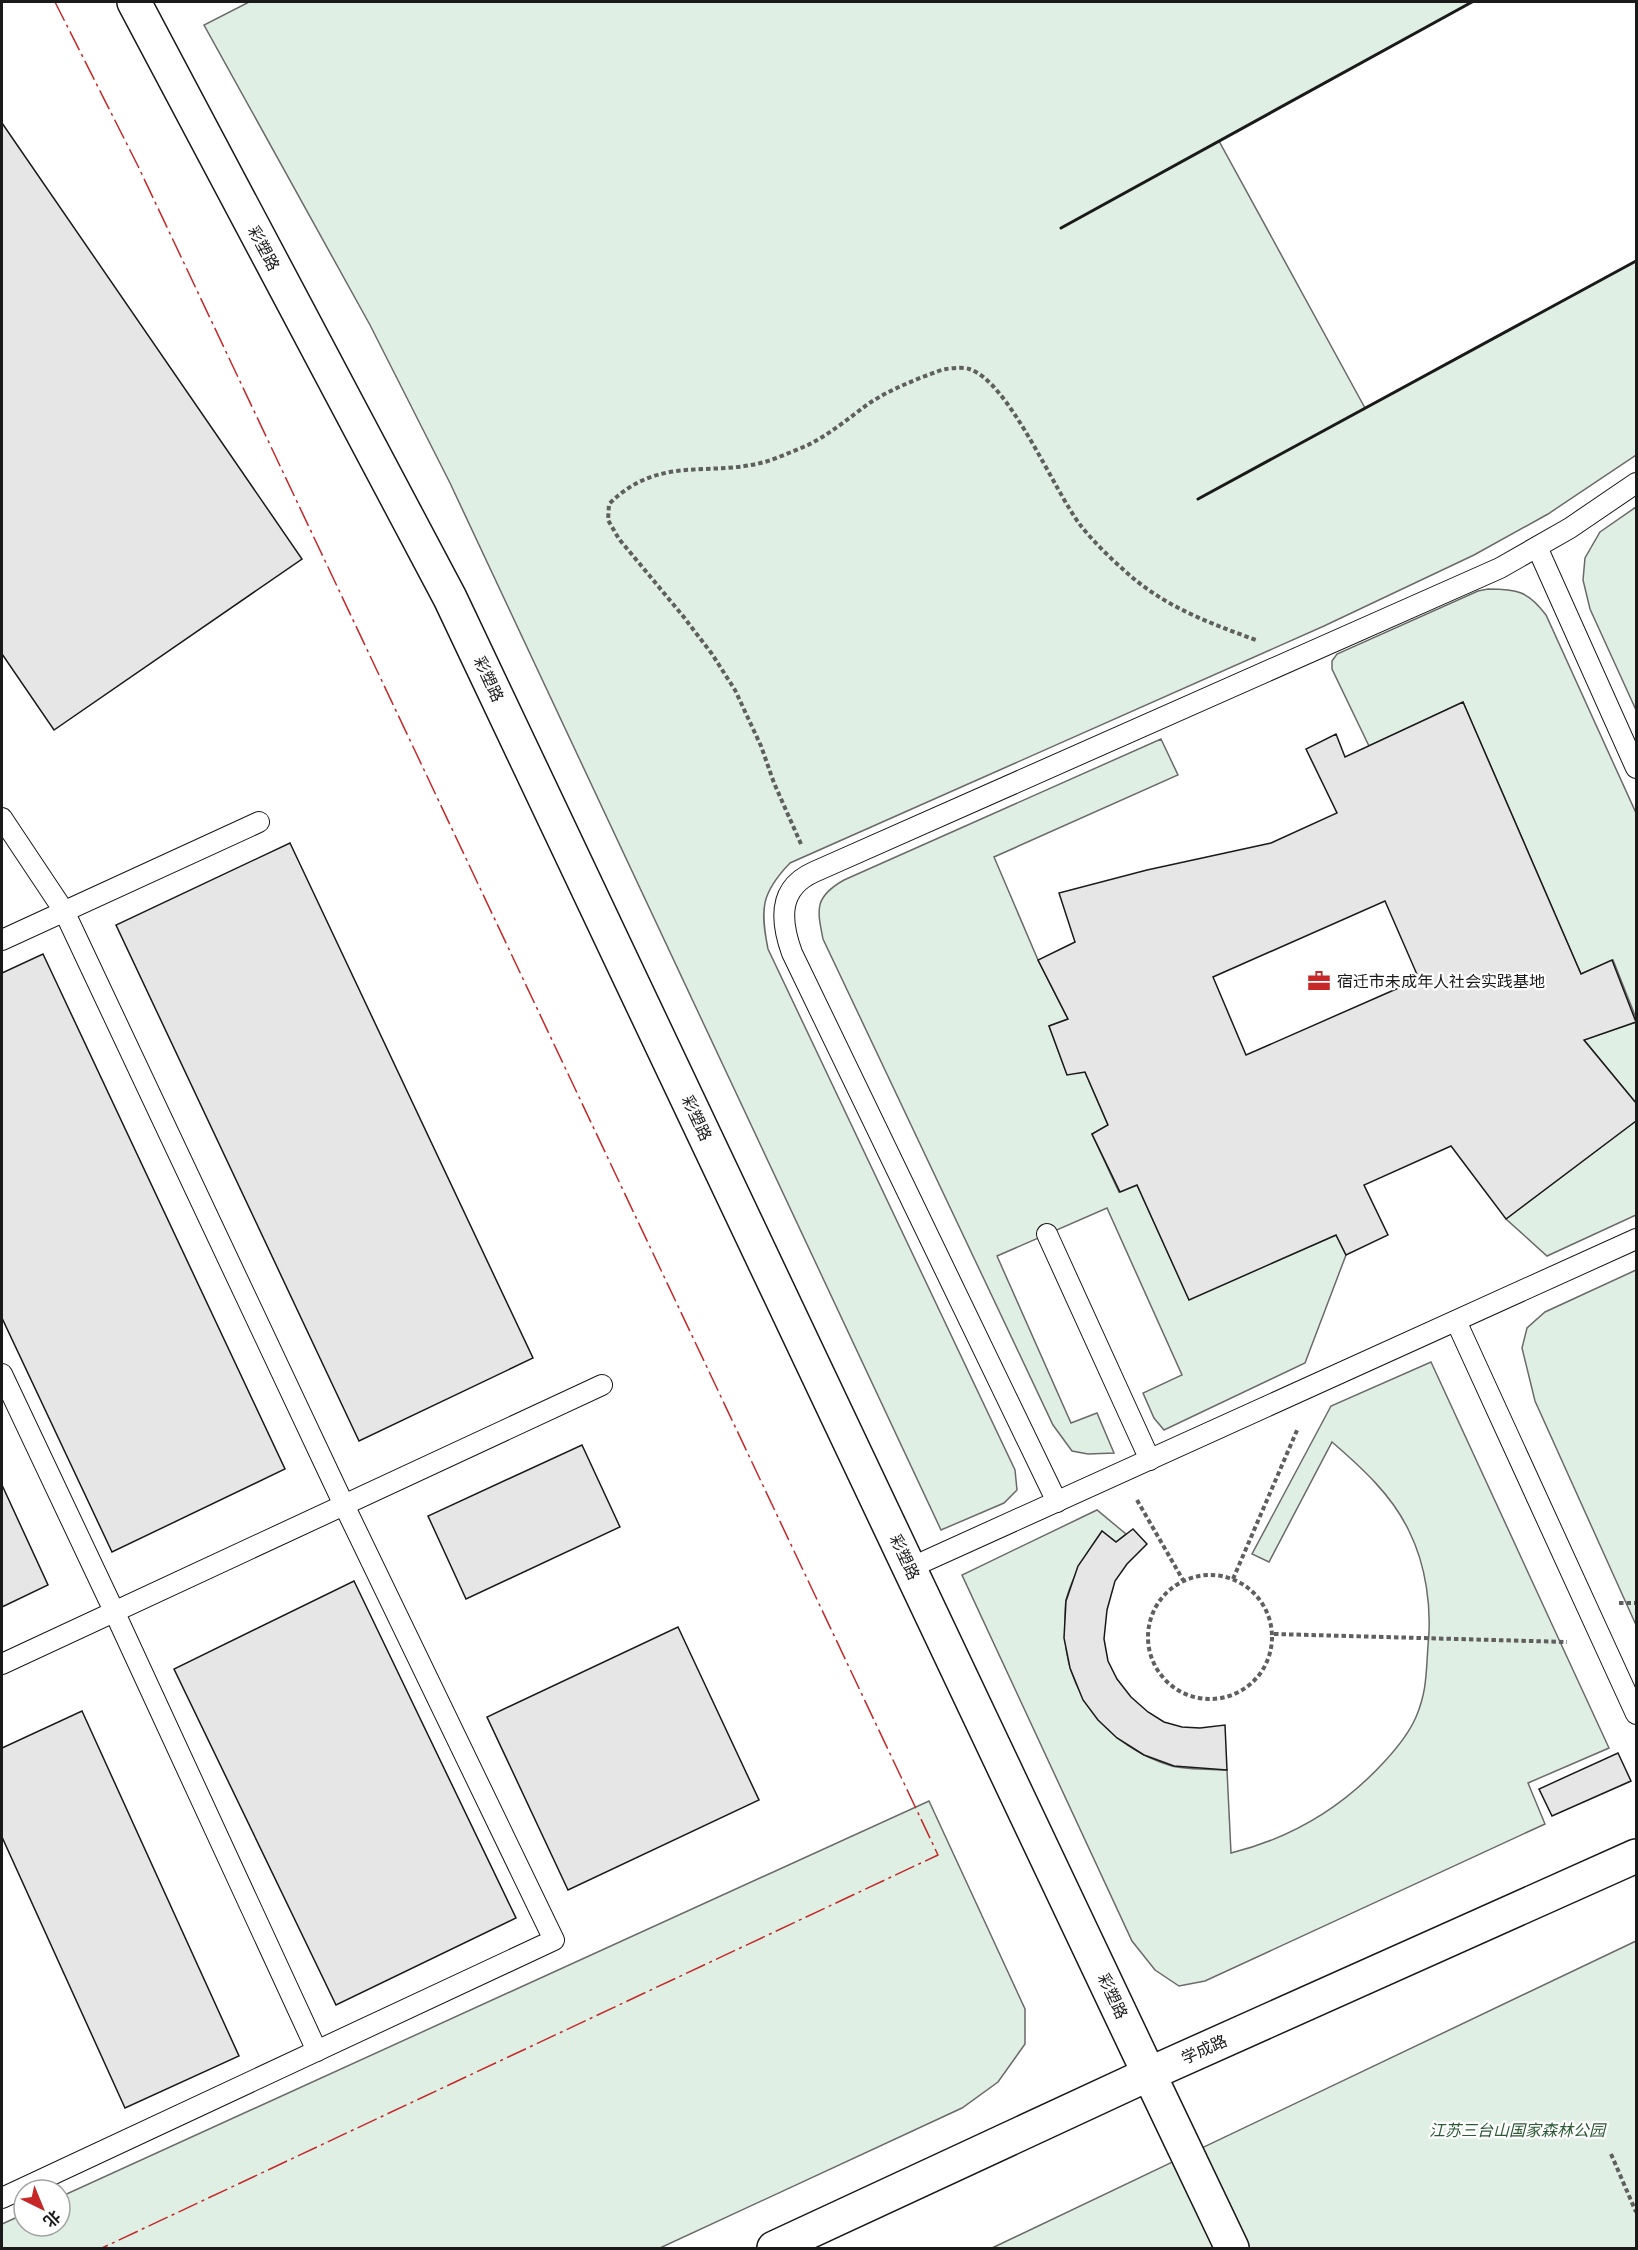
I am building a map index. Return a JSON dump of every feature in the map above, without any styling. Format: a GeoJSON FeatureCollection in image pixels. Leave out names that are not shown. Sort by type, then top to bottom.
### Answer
{"type":"FeatureCollection","features":[{"type":"Feature","properties":{"kind":"street","name":"彩塑路"},"geometry":{"type":"LineString","coordinates":[[134,2],[450,598],[1232,2248]]}},
{"type":"Feature","properties":{"kind":"street","name":"学成路"},"geometry":{"type":"LineString","coordinates":[[774,2248],[1149,2074],[1636,1856]]}},
{"type":"Feature","properties":{"kind":"lane"},"geometry":{"type":"LineString","coordinates":[[1057,1502],[792,953],[786,937],[784,914],[789,891],[804,876],[1500,568],[1570,528],[1636,483]]}},
{"type":"Feature","properties":{"kind":"lane"},"geometry":{"type":"LineString","coordinates":[[1537,547],[1636,768]]}},
{"type":"Feature","properties":{"kind":"lane"},"geometry":{"type":"LineString","coordinates":[[2,818],[64,911],[344,1506],[554,1940],[2,2198]]}},
{"type":"Feature","properties":{"kind":"lane"},"geometry":{"type":"LineString","coordinates":[[2,940],[259,822]]}},
{"type":"Feature","properties":{"kind":"lane"},"geometry":{"type":"LineString","coordinates":[[1047,1234],[1150,1460]]}},
{"type":"Feature","properties":{"kind":"lane"},"geometry":{"type":"LineString","coordinates":[[910,1568],[1636,1239]]}},
{"type":"Feature","properties":{"kind":"lane"},"geometry":{"type":"LineString","coordinates":[[1456,1321],[1636,1714]]}},
{"type":"Feature","properties":{"kind":"lane"},"geometry":{"type":"LineString","coordinates":[[2,1374],[317,2051]]}},
{"type":"Feature","properties":{"kind":"lane"},"geometry":{"type":"LineString","coordinates":[[2,1664],[602,1385]]}},
{"type":"Feature","properties":{"kind":"path"},"geometry":{"type":"LineString","coordinates":[[814,872],[735,690],[712,654],[619,539],[608,520],[609,504],[624,489],[647,478],[673,470],[728,468],[767,462],[809,444],[870,403],[902,385],[945,369],[969,368],[987,380],[1016,416],[1081,525],[1124,571],[1156,596],[1181,610],[1211,624],[1302,656]]}},
{"type":"Feature","properties":{"kind":"path"},"geometry":{"type":"LineString","coordinates":[[1233,1579],[1318,1384]]}},
{"type":"Feature","properties":{"kind":"path"},"geometry":{"type":"LineString","coordinates":[[1121,1472],[1184,1580]]}},
{"type":"Feature","properties":{"kind":"path"},"geometry":{"type":"LineString","coordinates":[[1203,1575],[1224,1575],[1233,1579],[1243,1583],[1258,1596],[1269,1614],[1274,1634],[1271,1654],[1262,1673],[1247,1688],[1228,1697],[1208,1700],[1187,1695],[1169,1685],[1156,1668],[1148,1649],[1148,1628],[1155,1609],[1167,1592],[1184,1580],[1203,1575]]}},
{"type":"Feature","properties":{"kind":"path"},"geometry":{"type":"LineString","coordinates":[[1274,1634],[1604,1643]]}},
{"type":"Feature","properties":{"kind":"path"},"geometry":{"type":"LineString","coordinates":[[1611,2154],[1636,2212]]}},
{"type":"Feature","properties":{"kind":"green space"},"geometry":{"type":"Polygon","coordinates":[[[249,2],[1472,2],[1219,141],[1365,408],[1636,261],[1636,455],[1548,514],[1474,555],[1324,626],[790,863],[773,883],[765,902],[764,912],[768,949],[1015,1470],[1017,1490],[1004,1503],[941,1530],[450,483],[370,325],[204,25],[249,2]]]}},
{"type":"Feature","properties":{"kind":"green space"},"geometry":{"type":"Polygon","coordinates":[[[1636,507],[1636,710],[1590,609],[1583,580],[1585,558],[1600,532],[1636,507]]]}},
{"type":"Feature","properties":{"kind":"green space"},"geometry":{"type":"Polygon","coordinates":[[[1488,589],[1521,593],[1540,607],[1546,615],[1636,813],[1636,1018],[1613,960],[1581,974],[1463,702],[1369,746],[1332,669],[1332,661],[1337,654],[1478,591],[1488,589]]]}},
{"type":"Feature","properties":{"kind":"green space"},"geometry":{"type":"Polygon","coordinates":[[[1161,739],[1178,775],[994,857],[1038,960],[1068,1019],[1049,1026],[1067,1074],[1085,1072],[1108,1125],[1092,1134],[1119,1192],[1137,1185],[1189,1299],[1336,1235],[1346,1255],[1305,1363],[1164,1430],[1154,1418],[1143,1393],[1182,1375],[1107,1208],[997,1256],[1071,1423],[1097,1413],[1114,1453],[1088,1454],[1072,1451],[1053,1425],[823,939],[819,912],[827,892],[844,880],[1161,739]]]}},
{"type":"Feature","properties":{"kind":"green space"},"geometry":{"type":"Polygon","coordinates":[[[1636,1022],[1636,1103],[1584,1040],[1636,1022]]]}},
{"type":"Feature","properties":{"kind":"green space"},"geometry":{"type":"Polygon","coordinates":[[[1636,1121],[1636,1215],[1547,1256],[1506,1219],[1636,1121]]]}},
{"type":"Feature","properties":{"kind":"green space"},"geometry":{"type":"Polygon","coordinates":[[[1636,1270],[1636,1625],[1535,1401],[1522,1348],[1527,1328],[1545,1312],[1636,1270]]]}},
{"type":"Feature","properties":{"kind":"green space"},"geometry":{"type":"Polygon","coordinates":[[[1431,1362],[1609,1748],[1528,1783],[1545,1824],[1205,1981],[1179,1986],[1155,1970],[1132,1941],[962,1575],[1097,1510],[1126,1534],[1116,1542],[1102,1531],[1077,1573],[1066,1600],[1066,1648],[1071,1671],[1081,1693],[1093,1712],[1109,1730],[1128,1745],[1149,1757],[1172,1766],[1227,1770],[1231,1853],[1275,1839],[1315,1819],[1352,1793],[1385,1761],[1406,1735],[1420,1708],[1424,1690],[1429,1632],[1428,1602],[1420,1558],[1402,1518],[1375,1482],[1332,1442],[1269,1562],[1252,1554],[1331,1406],[1431,1362]]]}},
{"type":"Feature","properties":{"kind":"green space"},"geometry":{"type":"Polygon","coordinates":[[[929,1801],[1025,2009],[1025,2044],[998,2082],[962,2108],[660,2248],[2,2248],[2,2224],[12,2219],[12,2238],[72,2238],[72,2192],[929,1801]]]}},
{"type":"Feature","properties":{"kind":"green space","name":"江苏三台山国家森林公园"},"geometry":{"type":"Polygon","coordinates":[[[1636,1941],[1636,2248],[992,2248],[1636,1941]]]}},
{"type":"Feature","properties":{"kind":"building"},"geometry":{"type":"Polygon","coordinates":[[[2,123],[302,559],[54,730],[2,654],[2,123]]]}},
{"type":"Feature","properties":{"kind":"building"},"geometry":{"type":"Polygon","coordinates":[[[1463,702],[1581,974],[1612,960],[1636,1022],[1584,1040],[1636,1103],[1636,1121],[1506,1219],[1451,1146],[1364,1185],[1388,1235],[1346,1255],[1336,1235],[1189,1300],[1137,1185],[1120,1192],[1092,1134],[1108,1125],[1085,1072],[1067,1075],[1049,1026],[1068,1019],[1038,960],[1075,942],[1059,893],[1147,870],[1271,843],[1337,813],[1306,749],[1336,734],[1345,757],[1463,702]],[[1385,901],[1213,977],[1246,1055],[1419,979],[1385,901]]]}},
{"type":"Feature","properties":{"kind":"building"},"geometry":{"type":"Polygon","coordinates":[[[290,843],[533,1358],[359,1441],[116,925],[290,843]]]}},
{"type":"Feature","properties":{"kind":"building"},"geometry":{"type":"Polygon","coordinates":[[[43,954],[285,1469],[112,1552],[2,1318],[2,973],[43,954]]]}},
{"type":"Feature","properties":{"kind":"building"},"geometry":{"type":"Polygon","coordinates":[[[582,1445],[620,1527],[466,1599],[428,1516],[582,1445]]]}},
{"type":"Feature","properties":{"kind":"building"},"geometry":{"type":"Polygon","coordinates":[[[2,1485],[48,1585],[2,1607],[2,1485]]]}},
{"type":"Feature","properties":{"kind":"building"},"geometry":{"type":"Polygon","coordinates":[[[1133,1529],[1147,1544],[1127,1564],[1115,1581],[1107,1610],[1104,1639],[1108,1661],[1117,1679],[1131,1697],[1164,1722],[1182,1727],[1200,1728],[1225,1725],[1227,1770],[1174,1766],[1144,1755],[1117,1738],[1098,1720],[1083,1700],[1070,1668],[1064,1638],[1066,1601],[1078,1566],[1102,1531],[1116,1542],[1133,1529]]]}},
{"type":"Feature","properties":{"kind":"building"},"geometry":{"type":"Polygon","coordinates":[[[354,1581],[516,1918],[336,2005],[174,1669],[354,1581]]]}},
{"type":"Feature","properties":{"kind":"building"},"geometry":{"type":"Polygon","coordinates":[[[678,1627],[759,1800],[568,1890],[487,1717],[678,1627]]]}},
{"type":"Feature","properties":{"kind":"building"},"geometry":{"type":"Polygon","coordinates":[[[82,1711],[239,2056],[125,2108],[2,1837],[2,1748],[82,1711]]]}},
{"type":"Feature","properties":{"kind":"building"},"geometry":{"type":"Polygon","coordinates":[[[1618,1753],[1631,1781],[1552,1816],[1539,1789],[1618,1753]]]}},
{"type":"Feature","properties":{"kind":"wall"},"geometry":{"type":"LineString","coordinates":[[1061,228],[1472,2]]}},
{"type":"Feature","properties":{"kind":"wall"},"geometry":{"type":"LineString","coordinates":[[1198,499],[1636,261]]}},
{"type":"Feature","properties":{"kind":"power"},"geometry":{"type":"LineString","coordinates":[[55,2],[138,166],[938,1855],[102,2248]]}},
{"type":"Feature","properties":{"kind":"place","name":"宿迁市未成年人社会实践基地"},"geometry":{"type":"Point","coordinates":[1319,981]}}]}
